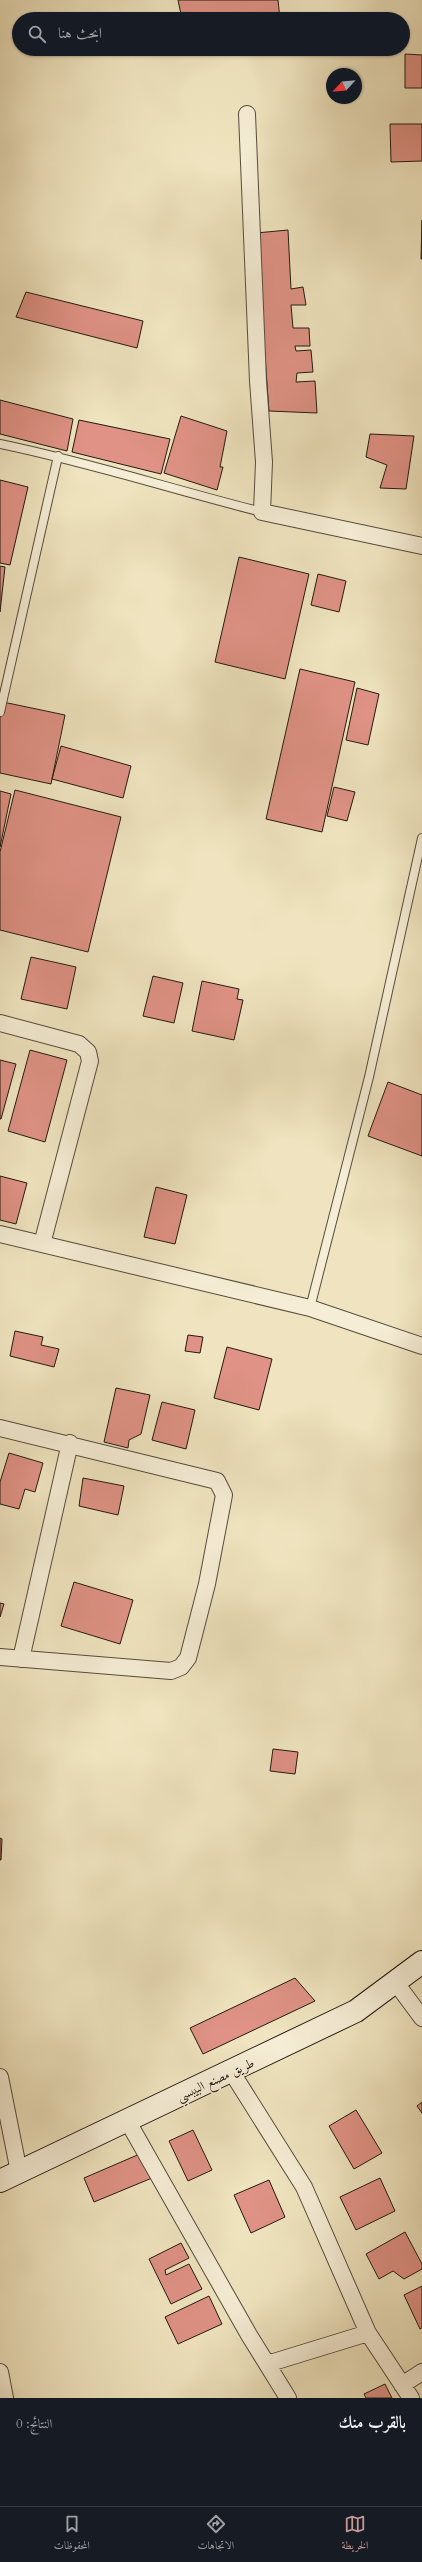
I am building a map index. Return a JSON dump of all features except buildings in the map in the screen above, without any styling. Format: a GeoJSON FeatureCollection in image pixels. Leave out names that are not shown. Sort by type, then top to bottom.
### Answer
{"type":"FeatureCollection","features":[{"type":"Feature","properties":{"kind":"main road","name":"طريق مصنع البيبسي"},"geometry":{"type":"LineString","coordinates":[[10,2177],[356,2011],[396,1983],[422,1962]]}},
{"type":"Feature","properties":{"kind":"street"},"geometry":{"type":"LineString","coordinates":[[247,114],[258,382],[264,462],[262,512],[422,546]]}},
{"type":"Feature","properties":{"kind":"street"},"geometry":{"type":"LineString","coordinates":[[0,1022],[79,1044],[88,1052],[90,1061],[42,1244]]}},
{"type":"Feature","properties":{"kind":"street"},"geometry":{"type":"LineString","coordinates":[[0,1234],[310,1308],[422,1346]]}},
{"type":"Feature","properties":{"kind":"street"},"geometry":{"type":"LineString","coordinates":[[0,1428],[70,1443],[217,1481],[224,1495],[207,1584],[188,1658],[181,1667],[171,1671],[0,1657]]}},
{"type":"Feature","properties":{"kind":"street"},"geometry":{"type":"LineString","coordinates":[[22,1659],[70,1443]]}},
{"type":"Feature","properties":{"kind":"street"},"geometry":{"type":"LineString","coordinates":[[396,1983],[422,2018]]}},
{"type":"Feature","properties":{"kind":"street"},"geometry":{"type":"LineString","coordinates":[[231,2071],[304,2187],[368,2333],[406,2392],[422,2372]]}},
{"type":"Feature","properties":{"kind":"street"},"geometry":{"type":"LineString","coordinates":[[0,2077],[10,2177]]}},
{"type":"Feature","properties":{"kind":"street"},"geometry":{"type":"LineString","coordinates":[[127,2120],[266,2364],[288,2398]]}},
{"type":"Feature","properties":{"kind":"street"},"geometry":{"type":"LineString","coordinates":[[266,2364],[368,2333]]}},
{"type":"Feature","properties":{"kind":"street"},"geometry":{"type":"LineString","coordinates":[[0,2372],[5,2398]]}},
{"type":"Feature","properties":{"kind":"lane"},"geometry":{"type":"LineString","coordinates":[[0,444],[58,456],[173,490],[262,512]]}},
{"type":"Feature","properties":{"kind":"lane"},"geometry":{"type":"LineString","coordinates":[[0,712],[58,456]]}},
{"type":"Feature","properties":{"kind":"lane"},"geometry":{"type":"LineString","coordinates":[[310,1308],[369,1077],[422,838]]}}]}
